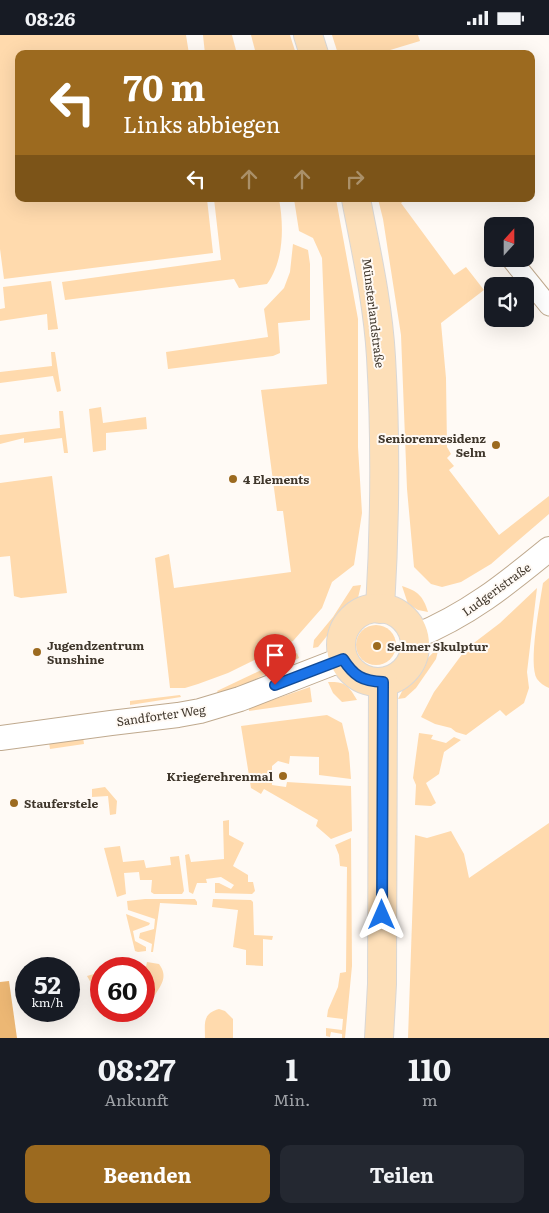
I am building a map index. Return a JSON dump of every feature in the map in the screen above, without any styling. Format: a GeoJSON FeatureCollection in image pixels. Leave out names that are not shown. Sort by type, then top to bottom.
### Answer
{"type":"FeatureCollection","features":[{"type":"Feature","properties":{"kind":"main road"},"geometry":{"type":"LineString","coordinates":[[308,35],[313,50]]}},
{"type":"Feature","properties":{"kind":"main road","name":"Münsterlandstraße"},"geometry":{"type":"LineString","coordinates":[[357,202],[367,256],[381,356],[385,528],[380,609]]}},
{"type":"Feature","properties":{"kind":"main road"},"geometry":{"type":"LineString","coordinates":[[370,609],[392,611],[402,617],[410,626],[414,637],[415,650],[412,661],[405,671],[394,679],[383,682],[370,682],[359,677],[343,659],[341,648],[345,628],[351,619],[370,609]]}},
{"type":"Feature","properties":{"kind":"main road"},"geometry":{"type":"LineString","coordinates":[[379,1038],[382,984],[383,682]]}},
{"type":"Feature","properties":{"kind":"street"},"geometry":{"type":"LineString","coordinates":[[517,267],[549,306]]}},
{"type":"Feature","properties":{"kind":"street","name":"Ludgeristraße"},"geometry":{"type":"LineString","coordinates":[[414,637],[442,626],[478,605],[549,549]]}},
{"type":"Feature","properties":{"kind":"street","name":"Sandforter Weg"},"geometry":{"type":"LineString","coordinates":[[0,738],[200,711],[240,699],[343,659]]}},
{"type":"Feature","properties":{"kind":"shaded area"},"geometry":{"type":"Polygon","coordinates":[[[0,35],[186,35],[188,50],[15,50],[15,202],[207,202],[213,253],[4,279],[0,249],[0,35]]]}},
{"type":"Feature","properties":{"kind":"shaded area"},"geometry":{"type":"Polygon","coordinates":[[[203,35],[232,35],[236,50],[205,50],[203,35]]]}},
{"type":"Feature","properties":{"kind":"shaded area"},"geometry":{"type":"Polygon","coordinates":[[[251,35],[290,35],[295,50],[255,50],[251,35]]]}},
{"type":"Feature","properties":{"kind":"shaded area"},"geometry":{"type":"Polygon","coordinates":[[[332,35],[418,35],[420,41],[390,50],[337,50],[332,35]]]}},
{"type":"Feature","properties":{"kind":"shaded area"},"geometry":{"type":"Polygon","coordinates":[[[214,202],[279,202],[282,220],[280,254],[273,275],[267,284],[239,288],[234,279],[65,300],[62,282],[221,260],[214,202]]]}},
{"type":"Feature","properties":{"kind":"shaded area"},"geometry":{"type":"Polygon","coordinates":[[[294,202],[337,202],[358,319],[358,447],[362,513],[354,565],[332,582],[322,608],[293,641],[228,673],[185,688],[170,688],[155,558],[169,554],[174,588],[291,572],[283,511],[277,511],[261,390],[327,384],[322,258],[313,238],[299,231],[294,202]]]}},
{"type":"Feature","properties":{"kind":"shaded area"},"geometry":{"type":"Polygon","coordinates":[[[379,202],[402,202],[401,203],[454,275],[466,267],[484,290],[441,323],[446,378],[447,447],[451,454],[447,458],[454,466],[449,470],[499,535],[549,496],[549,514],[491,564],[461,582],[442,587],[431,584],[414,567],[407,489],[401,335],[379,202]]]}},
{"type":"Feature","properties":{"kind":"shaded area"},"geometry":{"type":"Polygon","coordinates":[[[293,244],[308,250],[310,264],[310,320],[278,323],[280,353],[273,356],[168,369],[166,352],[268,337],[264,309],[284,288],[290,272],[293,244]]]}},
{"type":"Feature","properties":{"kind":"shaded area"},"geometry":{"type":"Polygon","coordinates":[[[51,281],[58,329],[48,330],[47,314],[0,321],[0,309],[5,308],[3,287],[51,281]]]}},
{"type":"Feature","properties":{"kind":"shaded area"},"geometry":{"type":"Polygon","coordinates":[[[51,352],[55,352],[61,391],[57,392],[53,376],[0,383],[0,372],[52,366],[51,352]]]}},
{"type":"Feature","properties":{"kind":"shaded area"},"geometry":{"type":"Polygon","coordinates":[[[101,407],[103,423],[146,417],[147,429],[106,433],[106,450],[93,452],[89,409],[101,407]]]}},
{"type":"Feature","properties":{"kind":"shaded area"},"geometry":{"type":"Polygon","coordinates":[[[59,411],[63,411],[68,453],[64,453],[62,438],[24,443],[24,438],[0,444],[0,435],[60,428],[59,411]]]}},
{"type":"Feature","properties":{"kind":"shaded area"},"geometry":{"type":"Polygon","coordinates":[[[52,476],[67,593],[21,598],[14,596],[10,556],[0,557],[0,483],[52,476]]]}},
{"type":"Feature","properties":{"kind":"shaded area"},"geometry":{"type":"Polygon","coordinates":[[[549,578],[549,688],[537,679],[534,647],[543,583],[549,578]]]}},
{"type":"Feature","properties":{"kind":"shaded area"},"geometry":{"type":"Polygon","coordinates":[[[361,585],[358,598],[337,617],[331,631],[318,647],[313,648],[314,640],[333,617],[353,586],[361,585]]]}},
{"type":"Feature","properties":{"kind":"shaded area"},"geometry":{"type":"Polygon","coordinates":[[[402,586],[419,595],[428,612],[418,610],[408,604],[402,586]]]}},
{"type":"Feature","properties":{"kind":"shaded area"},"geometry":{"type":"Polygon","coordinates":[[[537,588],[527,672],[529,688],[524,703],[506,716],[500,710],[466,735],[421,717],[434,692],[466,649],[500,623],[537,588]]]}},
{"type":"Feature","properties":{"kind":"shaded area"},"geometry":{"type":"Polygon","coordinates":[[[380,625],[387,628],[393,634],[396,645],[395,653],[387,662],[380,665],[372,665],[365,662],[357,653],[356,641],[359,634],[368,626],[380,625]]]}},
{"type":"Feature","properties":{"kind":"shaded area"},"geometry":{"type":"Polygon","coordinates":[[[439,647],[436,659],[416,688],[405,698],[398,699],[416,671],[439,647]]]}},
{"type":"Feature","properties":{"kind":"shaded area"},"geometry":{"type":"Polygon","coordinates":[[[297,653],[299,658],[220,696],[217,691],[297,653]]]}},
{"type":"Feature","properties":{"kind":"shaded area"},"geometry":{"type":"Polygon","coordinates":[[[328,682],[339,682],[346,685],[357,700],[342,702],[333,693],[328,682]]]}},
{"type":"Feature","properties":{"kind":"shaded area"},"geometry":{"type":"Polygon","coordinates":[[[310,687],[312,702],[249,711],[249,708],[310,687]]]}},
{"type":"Feature","properties":{"kind":"shaded area"},"geometry":{"type":"Polygon","coordinates":[[[180,695],[181,697],[130,705],[130,701],[180,695]]]}},
{"type":"Feature","properties":{"kind":"shaded area"},"geometry":{"type":"Polygon","coordinates":[[[327,715],[342,723],[349,753],[351,779],[319,775],[319,757],[290,756],[289,764],[278,761],[272,766],[272,785],[286,787],[287,782],[351,786],[352,831],[331,839],[316,826],[318,820],[264,789],[261,794],[251,788],[241,726],[327,715]]]}},
{"type":"Feature","properties":{"kind":"shaded area"},"geometry":{"type":"Polygon","coordinates":[[[419,733],[433,735],[431,739],[446,743],[454,737],[461,740],[444,752],[439,774],[426,783],[436,803],[431,806],[415,805],[416,785],[413,778],[419,733]]]}},
{"type":"Feature","properties":{"kind":"shaded area"},"geometry":{"type":"Polygon","coordinates":[[[83,737],[84,744],[50,749],[49,742],[83,737]]]}},
{"type":"Feature","properties":{"kind":"shaded area"},"geometry":{"type":"Polygon","coordinates":[[[105,787],[117,801],[116,814],[110,815],[108,796],[92,797],[92,789],[105,787]]]}},
{"type":"Feature","properties":{"kind":"shaded area"},"geometry":{"type":"Polygon","coordinates":[[[229,820],[229,835],[244,843],[233,866],[248,875],[248,882],[253,882],[255,891],[252,894],[215,893],[215,883],[231,889],[234,885],[221,877],[206,879],[207,883],[197,883],[193,894],[189,892],[185,855],[189,854],[191,862],[224,859],[223,821],[229,820]]]}},
{"type":"Feature","properties":{"kind":"shaded area"},"geometry":{"type":"Polygon","coordinates":[[[549,823],[549,1038],[408,1038],[415,835],[427,838],[451,831],[464,854],[469,878],[549,823]]]}},
{"type":"Feature","properties":{"kind":"shaded area"},"geometry":{"type":"Polygon","coordinates":[[[351,838],[352,966],[345,1038],[342,1038],[342,1034],[331,1032],[330,1037],[326,1036],[326,1028],[342,1030],[343,1019],[327,1017],[338,987],[340,973],[346,972],[347,867],[340,866],[339,855],[335,845],[351,838]]]}},
{"type":"Feature","properties":{"kind":"shaded area"},"geometry":{"type":"Polygon","coordinates":[[[120,846],[123,862],[144,860],[146,868],[171,865],[170,857],[179,856],[184,891],[182,894],[154,894],[151,892],[152,880],[140,880],[139,872],[124,873],[126,894],[117,897],[104,848],[120,846]]]}},
{"type":"Feature","properties":{"kind":"shaded area"},"geometry":{"type":"Polygon","coordinates":[[[195,899],[197,902],[197,905],[160,903],[153,952],[151,952],[152,944],[139,938],[140,933],[154,929],[155,919],[128,910],[127,901],[195,899]]]}},
{"type":"Feature","properties":{"kind":"shaded area"},"geometry":{"type":"Polygon","coordinates":[[[213,899],[251,900],[253,902],[254,935],[273,936],[272,940],[263,939],[263,966],[246,965],[246,950],[233,947],[238,910],[212,907],[213,899]]]}},
{"type":"Feature","properties":{"kind":"shaded area"},"geometry":{"type":"Polygon","coordinates":[[[126,914],[150,923],[133,931],[135,941],[146,947],[146,951],[135,951],[126,914]]]}},
{"type":"Feature","properties":{"kind":"shaded area"},"geometry":{"type":"Polygon","coordinates":[[[155,963],[159,964],[162,968],[164,976],[162,984],[155,995],[155,963]]]}},
{"type":"Feature","properties":{"kind":"shaded area"},"geometry":{"type":"Polygon","coordinates":[[[9,981],[17,1038],[0,1038],[0,982],[9,981]]]}},
{"type":"Feature","properties":{"kind":"shaded area"},"geometry":{"type":"Polygon","coordinates":[[[219,1009],[225,1011],[233,1019],[233,1038],[205,1038],[207,1016],[219,1009]]]}},
{"type":"Feature","properties":{"kind":"place","name":"Seniorenresidenz Selm"},"geometry":{"type":"Point","coordinates":[496,445]}},
{"type":"Feature","properties":{"kind":"place","name":"4 Elements"},"geometry":{"type":"Point","coordinates":[233,479]}},
{"type":"Feature","properties":{"kind":"place","name":"Selmer Skulptur"},"geometry":{"type":"Point","coordinates":[377,646]}},
{"type":"Feature","properties":{"kind":"place","name":"Jugendzentrum Sunshine"},"geometry":{"type":"Point","coordinates":[37,652]}},
{"type":"Feature","properties":{"kind":"place","name":"Kriegerehrenmal"},"geometry":{"type":"Point","coordinates":[283,776]}},
{"type":"Feature","properties":{"kind":"place","name":"Stauferstele"},"geometry":{"type":"Point","coordinates":[14,803]}},
{"type":"Feature","properties":{"kind":"route"},"geometry":{"type":"LineString","coordinates":[[275,685],[343,659],[359,677],[370,682],[383,682],[382,915]]}}]}
